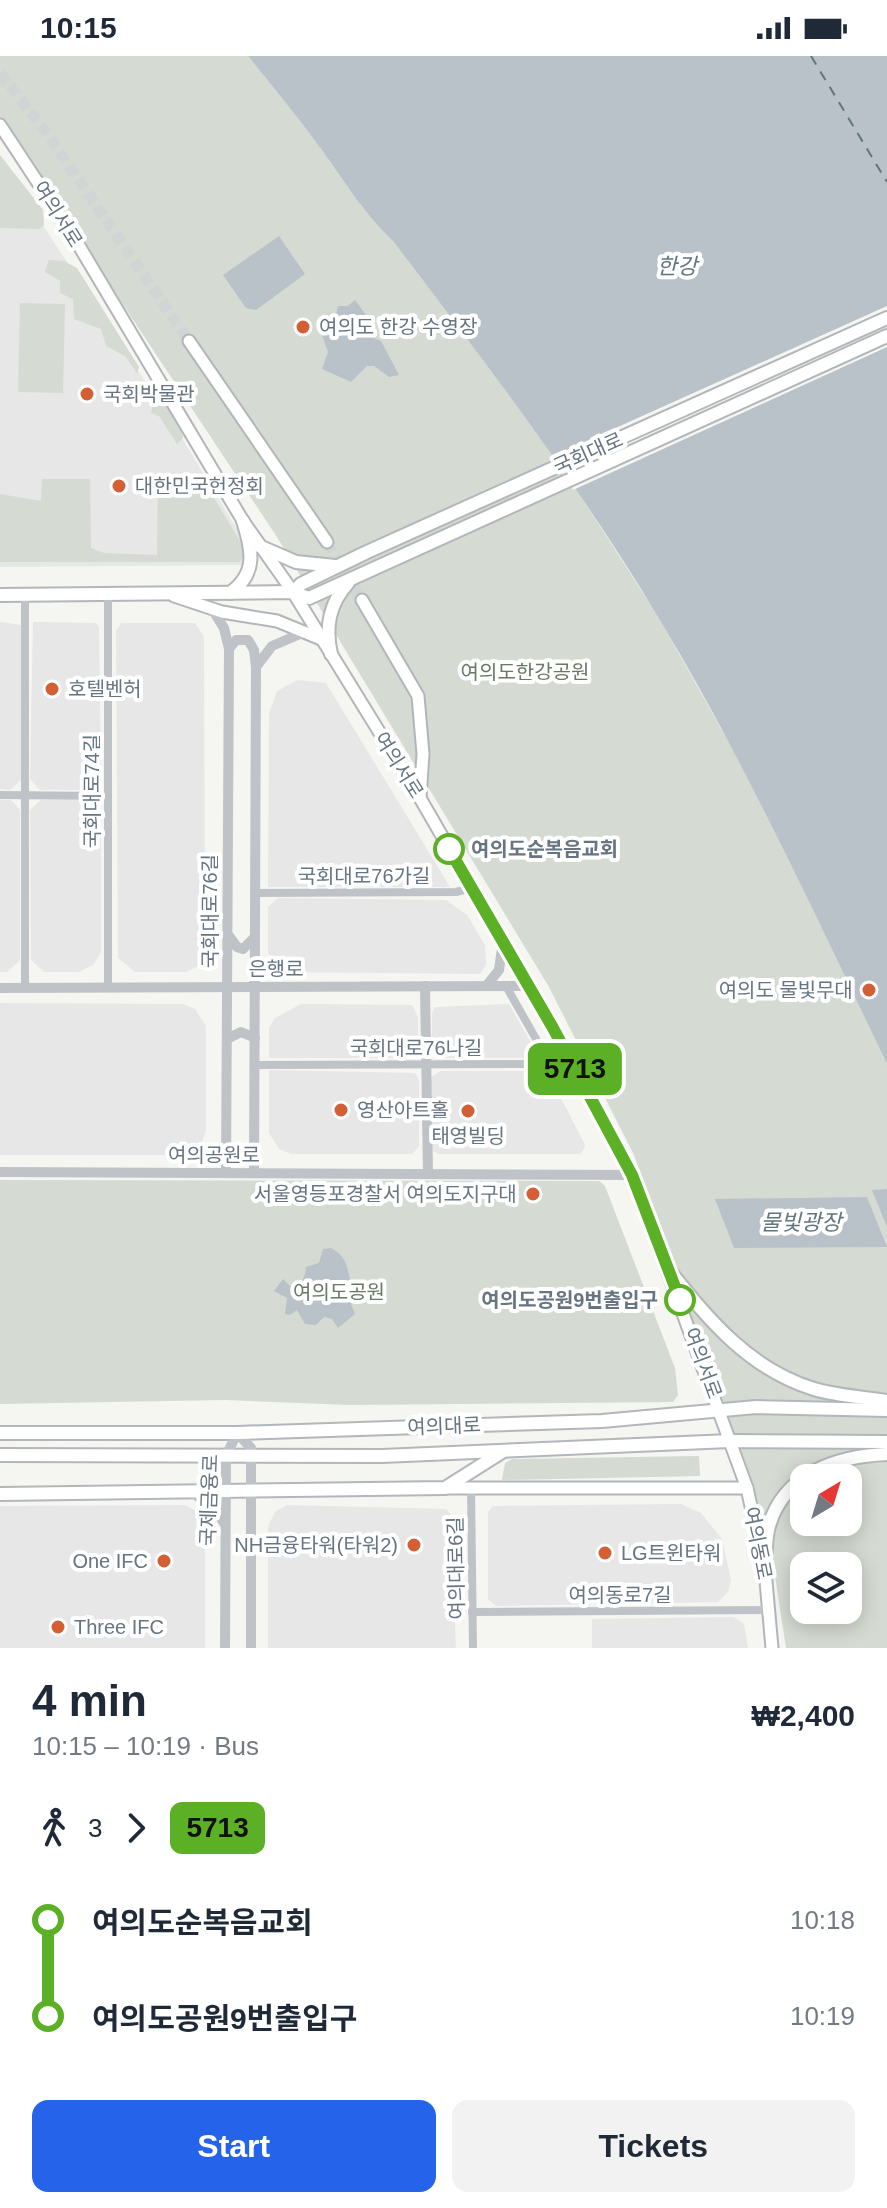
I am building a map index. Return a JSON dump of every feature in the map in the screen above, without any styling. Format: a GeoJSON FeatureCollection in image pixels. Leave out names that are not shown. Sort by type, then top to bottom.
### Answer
{"type":"FeatureCollection","features":[{"type":"Feature","properties":{"kind":"main road","name":"여의서로"},"geometry":{"type":"LineString","coordinates":[[0,125],[75,239],[243,521],[293,592],[420,798],[529,986],[632,1175],[730,1441]]}},
{"type":"Feature","properties":{"kind":"main road","name":"국회대로"},"geometry":{"type":"LineString","coordinates":[[293,592],[301,584],[367,552],[887,318]]}},
{"type":"Feature","properties":{"kind":"main road","name":"국회대로"},"geometry":{"type":"LineString","coordinates":[[0,595],[293,592],[309,598],[887,336]]}},
{"type":"Feature","properties":{"kind":"main road"},"geometry":{"type":"LineString","coordinates":[[189,341],[327,542]]}},
{"type":"Feature","properties":{"kind":"main road"},"geometry":{"type":"LineString","coordinates":[[230,593],[243,581],[252,562],[243,521]]}},
{"type":"Feature","properties":{"kind":"main road"},"geometry":{"type":"LineString","coordinates":[[259,546],[296,562],[338,566]]}},
{"type":"Feature","properties":{"kind":"main road"},"geometry":{"type":"LineString","coordinates":[[331,654],[327,632],[330,612],[352,577]]}},
{"type":"Feature","properties":{"kind":"main road"},"geometry":{"type":"LineString","coordinates":[[173,595],[212,609],[277,621],[307,631],[322,640]]}},
{"type":"Feature","properties":{"kind":"main road"},"geometry":{"type":"LineString","coordinates":[[362,600],[418,696],[423,754],[420,798]]}},
{"type":"Feature","properties":{"kind":"main road"},"geometry":{"type":"LineString","coordinates":[[669,1270],[725,1337],[780,1374],[814,1389],[887,1401]]}},
{"type":"Feature","properties":{"kind":"main road","name":"여의대로"},"geometry":{"type":"LineString","coordinates":[[0,1433],[237,1433],[602,1421],[720,1409],[887,1410]]}},
{"type":"Feature","properties":{"kind":"main road","name":"여의대로"},"geometry":{"type":"LineString","coordinates":[[0,1455],[382,1456],[730,1441],[887,1442]]}},
{"type":"Feature","properties":{"kind":"main road","name":"여의동로"},"geometry":{"type":"LineString","coordinates":[[730,1441],[747,1488],[765,1570],[772,1648]]}},
{"type":"Feature","properties":{"kind":"main road","name":"여의대로"},"geometry":{"type":"LineString","coordinates":[[445,1488],[505,1450]]}},
{"type":"Feature","properties":{"kind":"main road"},"geometry":{"type":"LineString","coordinates":[[765,1570],[769,1526],[782,1501],[806,1475],[845,1458],[887,1454]]}},
{"type":"Feature","properties":{"kind":"main road"},"geometry":{"type":"LineString","coordinates":[[0,1494],[225,1489],[747,1488]]}},
{"type":"Feature","properties":{"kind":"street"},"geometry":{"type":"LineString","coordinates":[[25,595],[25,988]]}},
{"type":"Feature","properties":{"kind":"street","name":"국회대로74길"},"geometry":{"type":"LineString","coordinates":[[108,595],[108,987]]}},
{"type":"Feature","properties":{"kind":"street","name":"국회대로76길"},"geometry":{"type":"LineString","coordinates":[[212,609],[224,628],[229,649],[226,1173]]}},
{"type":"Feature","properties":{"kind":"street"},"geometry":{"type":"LineString","coordinates":[[256,667],[272,646],[307,631]]}},
{"type":"Feature","properties":{"kind":"street"},"geometry":{"type":"LineString","coordinates":[[229,649],[236,640],[248,640],[254,650],[256,667],[254,1173]]}},
{"type":"Feature","properties":{"kind":"street"},"geometry":{"type":"LineString","coordinates":[[0,795],[108,796]]}},
{"type":"Feature","properties":{"kind":"street","name":"국회대로76가길"},"geometry":{"type":"LineString","coordinates":[[255,893],[456,892],[472,888]]}},
{"type":"Feature","properties":{"kind":"street"},"geometry":{"type":"LineString","coordinates":[[228,934],[237,947],[243,949],[253,942],[255,932]]}},
{"type":"Feature","properties":{"kind":"street"},"geometry":{"type":"LineString","coordinates":[[485,986],[491,984],[499,970],[503,941]]}},
{"type":"Feature","properties":{"kind":"street"},"geometry":{"type":"LineString","coordinates":[[425,986],[428,1174]]}},
{"type":"Feature","properties":{"kind":"street","name":"국회대로76나길"},"geometry":{"type":"LineString","coordinates":[[255,1065],[535,1064],[544,1053],[506,986]]}},
{"type":"Feature","properties":{"kind":"street","name":"은행로"},"geometry":{"type":"LineString","coordinates":[[0,988],[529,986]]}},
{"type":"Feature","properties":{"kind":"street"},"geometry":{"type":"LineString","coordinates":[[227,1039],[241,1032],[255,1038]]}},
{"type":"Feature","properties":{"kind":"street","name":"여의공원로"},"geometry":{"type":"LineString","coordinates":[[0,1172],[632,1175]]}},
{"type":"Feature","properties":{"kind":"street","name":"국제금융로"},"geometry":{"type":"LineString","coordinates":[[225,1648],[226,1456],[237,1433],[251,1448],[251,1648]]}},
{"type":"Feature","properties":{"kind":"street","name":"여의대로6길"},"geometry":{"type":"LineString","coordinates":[[471,1488],[473,1648]]}},
{"type":"Feature","properties":{"kind":"street"},"geometry":{"type":"LineString","coordinates":[[188,1490],[213,1506],[225,1523]]}},
{"type":"Feature","properties":{"kind":"street","name":"여의동로7길"},"geometry":{"type":"LineString","coordinates":[[472,1612],[768,1610]]}},
{"type":"Feature","properties":{"kind":"shaded area"},"geometry":{"type":"Polygon","coordinates":[[[0,160],[179,433],[250,551],[245,565],[0,567],[0,160]]]}},
{"type":"Feature","properties":{"kind":"shaded area"},"geometry":{"type":"Polygon","coordinates":[[[0,622],[21,625],[21,780],[10,790],[0,789],[0,622]]]}},
{"type":"Feature","properties":{"kind":"shaded area"},"geometry":{"type":"Polygon","coordinates":[[[33,622],[96,623],[99,627],[101,778],[88,790],[40,790],[30,779],[33,622]]]}},
{"type":"Feature","properties":{"kind":"shaded area"},"geometry":{"type":"Polygon","coordinates":[[[121,623],[195,623],[204,637],[205,954],[198,966],[186,972],[135,972],[118,958],[116,631],[121,623]]]}},
{"type":"Feature","properties":{"kind":"shaded area"},"geometry":{"type":"Polygon","coordinates":[[[298,680],[326,683],[450,887],[268,887],[269,714],[277,691],[298,680]]]}},
{"type":"Feature","properties":{"kind":"shaded area"},"geometry":{"type":"Polygon","coordinates":[[[0,800],[11,800],[20,810],[20,960],[7,972],[0,972],[0,800]]]}},
{"type":"Feature","properties":{"kind":"shaded area"},"geometry":{"type":"Polygon","coordinates":[[[41,800],[88,800],[101,812],[101,952],[93,965],[78,972],[44,972],[31,960],[30,810],[41,800]]]}},
{"type":"Feature","properties":{"kind":"shaded area"},"geometry":{"type":"Polygon","coordinates":[[[278,898],[446,900],[467,915],[485,945],[486,965],[480,974],[282,972],[268,953],[268,907],[278,898]]]}},
{"type":"Feature","properties":{"kind":"shaded area"},"geometry":{"type":"Polygon","coordinates":[[[0,1003],[183,1004],[195,1009],[206,1026],[206,1130],[201,1145],[185,1155],[0,1155],[0,1003]]]}},
{"type":"Feature","properties":{"kind":"shaded area"},"geometry":{"type":"Polygon","coordinates":[[[301,1004],[412,1005],[418,1017],[418,1051],[409,1058],[269,1058],[269,1028],[275,1018],[301,1004]]]}},
{"type":"Feature","properties":{"kind":"shaded area"},"geometry":{"type":"Polygon","coordinates":[[[509,1004],[534,1048],[530,1058],[440,1058],[432,1051],[432,1013],[435,1007],[509,1004]]]}},
{"type":"Feature","properties":{"kind":"shaded area"},"geometry":{"type":"Polygon","coordinates":[[[269,1070],[415,1073],[419,1080],[419,1146],[412,1154],[291,1154],[279,1149],[269,1133],[269,1070]]]}},
{"type":"Feature","properties":{"kind":"shaded area"},"geometry":{"type":"Polygon","coordinates":[[[441,1071],[547,1071],[585,1145],[584,1149],[580,1154],[439,1154],[433,1151],[431,1077],[441,1071]]]}},
{"type":"Feature","properties":{"kind":"shaded area"},"geometry":{"type":"Polygon","coordinates":[[[681,1504],[701,1513],[722,1539],[731,1580],[728,1592],[718,1602],[496,1606],[488,1599],[488,1512],[493,1506],[681,1504]]]}},
{"type":"Feature","properties":{"kind":"shaded area"},"geometry":{"type":"Polygon","coordinates":[[[184,1505],[197,1511],[205,1525],[205,1648],[0,1648],[0,1506],[184,1505]]]}},
{"type":"Feature","properties":{"kind":"shaded area"},"geometry":{"type":"Polygon","coordinates":[[[287,1505],[446,1509],[450,1513],[456,1648],[268,1648],[268,1526],[275,1512],[287,1505]]]}},
{"type":"Feature","properties":{"kind":"shaded area"},"geometry":{"type":"Polygon","coordinates":[[[734,1617],[744,1624],[748,1648],[592,1648],[592,1619],[734,1617]]]}},
{"type":"Feature","properties":{"kind":"green space","name":"여의도한강공원"},"geometry":{"type":"Polygon","coordinates":[[[0,56],[248,56],[364,209],[394,241],[548,445],[659,618],[755,789],[887,1064],[887,1648],[786,1648],[771,1550],[634,1155],[549,987],[277,537],[0,119],[0,56]]]}},
{"type":"Feature","properties":{"kind":"green space"},"geometry":{"type":"Polygon","coordinates":[[[0,155],[43,210],[44,225],[39,229],[0,228],[0,155]]]}},
{"type":"Feature","properties":{"kind":"green space"},"geometry":{"type":"Polygon","coordinates":[[[49,260],[64,261],[77,268],[139,367],[137,373],[125,356],[106,346],[101,329],[74,319],[73,299],[60,293],[60,281],[45,272],[49,260]]]}},
{"type":"Feature","properties":{"kind":"green space"},"geometry":{"type":"Polygon","coordinates":[[[20,303],[65,304],[63,393],[18,392],[20,303]]]}},
{"type":"Feature","properties":{"kind":"green space"},"geometry":{"type":"Polygon","coordinates":[[[154,400],[161,400],[179,422],[183,438],[177,444],[159,416],[151,413],[154,400]]]}},
{"type":"Feature","properties":{"kind":"green space"},"geometry":{"type":"Polygon","coordinates":[[[158,473],[200,475],[246,551],[240,562],[0,562],[0,494],[41,501],[42,479],[90,479],[91,548],[104,553],[157,555],[158,473]]]}},
{"type":"Feature","properties":{"kind":"green space","name":"여의도공원"},"geometry":{"type":"Polygon","coordinates":[[[0,1180],[599,1181],[605,1186],[675,1368],[678,1395],[673,1402],[350,1405],[225,1400],[0,1404],[0,1180]]]}},
{"type":"Feature","properties":{"kind":"green space"},"geometry":{"type":"Polygon","coordinates":[[[699,1456],[700,1476],[502,1480],[505,1463],[512,1459],[699,1456]]]}},
{"type":"Feature","properties":{"kind":"water","name":"한강"},"geometry":{"type":"Polygon","coordinates":[[[248,56],[887,56],[887,1064],[720,726],[628,568],[498,380],[248,56]]]}},
{"type":"Feature","properties":{"kind":"water"},"geometry":{"type":"Polygon","coordinates":[[[279,236],[305,274],[256,310],[246,308],[223,275],[279,236]]]}},
{"type":"Feature","properties":{"kind":"water"},"geometry":{"type":"Polygon","coordinates":[[[355,300],[371,322],[367,329],[369,336],[381,341],[399,375],[389,377],[374,366],[367,366],[351,382],[322,369],[328,352],[320,329],[335,320],[338,306],[348,306],[355,300]]]}},
{"type":"Feature","properties":{"kind":"water","name":"물빛광장"},"geometry":{"type":"Polygon","coordinates":[[[887,1189],[887,1227],[872,1190],[887,1189]]]}},
{"type":"Feature","properties":{"kind":"water","name":"물빛광장"},"geometry":{"type":"Polygon","coordinates":[[[867,1197],[887,1247],[734,1248],[715,1199],[867,1197]]]}},
{"type":"Feature","properties":{"kind":"water"},"geometry":{"type":"Polygon","coordinates":[[[331,1248],[346,1263],[356,1294],[351,1304],[355,1314],[338,1328],[332,1319],[324,1317],[316,1325],[305,1324],[297,1310],[290,1315],[285,1314],[287,1298],[274,1291],[283,1279],[290,1286],[300,1283],[306,1267],[319,1263],[323,1249],[331,1248]]]}},
{"type":"Feature","properties":{"kind":"pier"},"geometry":{"type":"Polygon","coordinates":[[[887,306],[887,347],[573,490],[551,457],[887,306]]]}},
{"type":"Feature","properties":{"kind":"ferry route"},"geometry":{"type":"LineString","coordinates":[[811,56],[887,182]]}},
{"type":"Feature","properties":{"kind":"tunnel"},"geometry":{"type":"LineString","coordinates":[[0,73],[45,131],[189,341]]}},
{"type":"Feature","properties":{"kind":"tunnel"},"geometry":{"type":"LineString","coordinates":[[327,542],[362,600]]}},
{"type":"Feature","properties":{"kind":"bus line","name":"5713"},"geometry":{"type":"LineString","coordinates":[[449,849],[553,1028],[632,1175],[680,1300]]}},
{"type":"Feature","properties":{"kind":"place","name":"여의도 한강 수영장"},"geometry":{"type":"Point","coordinates":[303,327]}},
{"type":"Feature","properties":{"kind":"place","name":"국회박물관"},"geometry":{"type":"Point","coordinates":[87,394]}},
{"type":"Feature","properties":{"kind":"place","name":"대한민국헌정회"},"geometry":{"type":"Point","coordinates":[119,486]}},
{"type":"Feature","properties":{"kind":"place","name":"호텔벤허"},"geometry":{"type":"Point","coordinates":[52,689]}},
{"type":"Feature","properties":{"kind":"place","name":"여의도순복음교회"},"geometry":{"type":"Point","coordinates":[449,849]}},
{"type":"Feature","properties":{"kind":"place","name":"여의도 물빛무대"},"geometry":{"type":"Point","coordinates":[869,990]}},
{"type":"Feature","properties":{"kind":"place","name":"영산아트홀"},"geometry":{"type":"Point","coordinates":[341,1110]}},
{"type":"Feature","properties":{"kind":"place","name":"태영빌딩"},"geometry":{"type":"Point","coordinates":[468,1111]}},
{"type":"Feature","properties":{"kind":"place","name":"서울영등포경찰서 여의도지구대"},"geometry":{"type":"Point","coordinates":[533,1194]}},
{"type":"Feature","properties":{"kind":"place","name":"여의도공원9번출입구"},"geometry":{"type":"Point","coordinates":[680,1300]}},
{"type":"Feature","properties":{"kind":"place","name":"NH금융타워(타워2)"},"geometry":{"type":"Point","coordinates":[414,1545]}},
{"type":"Feature","properties":{"kind":"place","name":"LG트윈타워"},"geometry":{"type":"Point","coordinates":[605,1553]}},
{"type":"Feature","properties":{"kind":"place","name":"One IFC"},"geometry":{"type":"Point","coordinates":[164,1561]}},
{"type":"Feature","properties":{"kind":"place","name":"Three IFC"},"geometry":{"type":"Point","coordinates":[58,1627]}}]}
